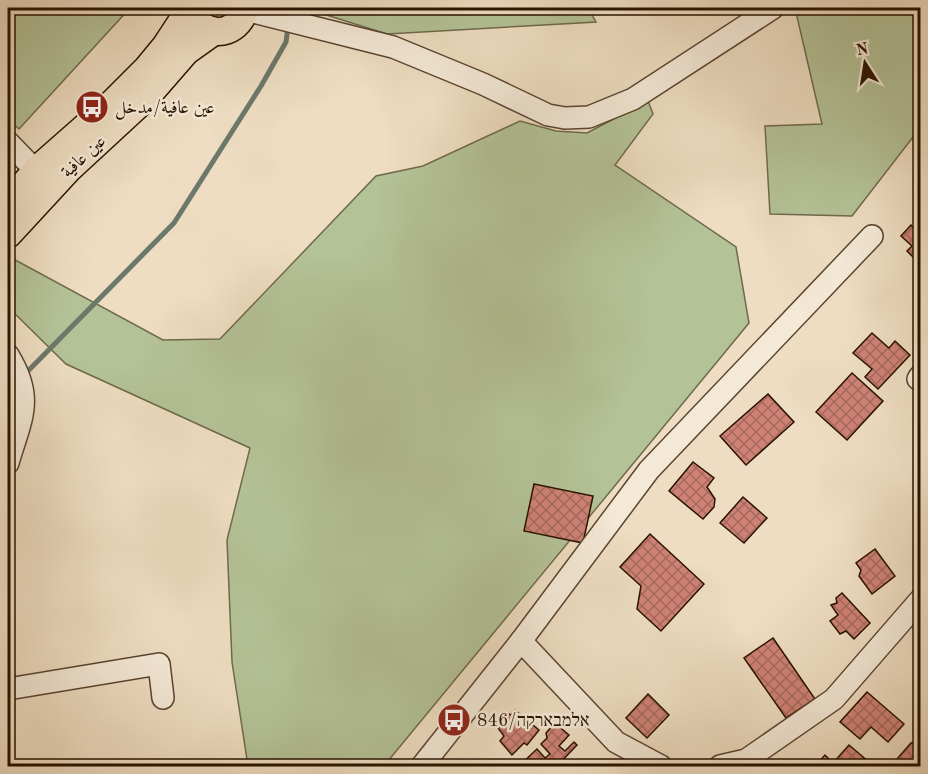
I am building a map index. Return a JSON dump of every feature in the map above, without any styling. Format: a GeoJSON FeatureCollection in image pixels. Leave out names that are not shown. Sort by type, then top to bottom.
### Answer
{"type":"FeatureCollection","features":[{"type":"Feature","properties":{"kind":"main road","name":"عين عافية"},"geometry":{"type":"LineString","coordinates":[[8,204],[36,171],[111,105],[147,69],[166,46],[191,8]]}},
{"type":"Feature","properties":{"kind":"main road"},"geometry":{"type":"LineString","coordinates":[[191,8],[201,26],[214,31]]}},
{"type":"Feature","properties":{"kind":"main road","name":"عين عافية"},"geometry":{"type":"LineString","coordinates":[[8,234],[68,169],[146,97],[186,51],[214,31],[228,30],[236,26],[245,9]]}},
{"type":"Feature","properties":{"kind":"street"},"geometry":{"type":"LineString","coordinates":[[245,9],[393,47],[483,84],[548,115],[565,118],[589,117],[633,99],[772,8]]}},
{"type":"Feature","properties":{"kind":"street"},"geometry":{"type":"LineString","coordinates":[[8,142],[36,171]]}},
{"type":"Feature","properties":{"kind":"street"},"geometry":{"type":"LineString","coordinates":[[422,766],[521,640],[649,470],[872,236]]}},
{"type":"Feature","properties":{"kind":"street"},"geometry":{"type":"LineString","coordinates":[[8,355],[17,370],[23,390],[24,408],[8,463]]}},
{"type":"Feature","properties":{"kind":"street"},"geometry":{"type":"LineString","coordinates":[[720,766],[746,760],[834,699],[921,600]]}},
{"type":"Feature","properties":{"kind":"street"},"geometry":{"type":"LineString","coordinates":[[521,640],[616,742],[661,766]]}},
{"type":"Feature","properties":{"kind":"street"},"geometry":{"type":"LineString","coordinates":[[8,689],[159,664],[163,698]]}},
{"type":"Feature","properties":{"kind":"green space"},"geometry":{"type":"Polygon","coordinates":[[[8,8],[130,8],[19,129],[8,119],[8,8]]]}},
{"type":"Feature","properties":{"kind":"green space"},"geometry":{"type":"Polygon","coordinates":[[[324,8],[588,8],[596,22],[387,34],[323,14],[324,8]]]}},
{"type":"Feature","properties":{"kind":"green space"},"geometry":{"type":"Polygon","coordinates":[[[795,8],[920,8],[920,128],[852,216],[770,214],[765,126],[822,124],[795,8]]]}},
{"type":"Feature","properties":{"kind":"green space"},"geometry":{"type":"Polygon","coordinates":[[[648,101],[653,114],[615,165],[736,247],[749,323],[388,761],[381,766],[248,766],[232,662],[227,540],[250,448],[66,364],[8,307],[8,256],[163,340],[220,339],[376,176],[423,166],[520,121],[556,131],[587,133],[648,101]]]}},
{"type":"Feature","properties":{"kind":"building"},"geometry":{"type":"Polygon","coordinates":[[[911,225],[917,231],[920,227],[920,264],[907,251],[912,246],[901,236],[911,225]]]}},
{"type":"Feature","properties":{"kind":"building"},"geometry":{"type":"Polygon","coordinates":[[[872,333],[889,348],[895,341],[910,355],[878,389],[865,377],[872,369],[853,353],[872,333]]]}},
{"type":"Feature","properties":{"kind":"building"},"geometry":{"type":"Polygon","coordinates":[[[852,373],[883,401],[847,440],[816,412],[852,373]]]}},
{"type":"Feature","properties":{"kind":"building"},"geometry":{"type":"Polygon","coordinates":[[[768,394],[794,422],[746,465],[720,436],[768,394]]]}},
{"type":"Feature","properties":{"kind":"building"},"geometry":{"type":"Polygon","coordinates":[[[693,462],[714,478],[707,487],[715,499],[714,507],[703,519],[669,491],[693,462]]]}},
{"type":"Feature","properties":{"kind":"building"},"geometry":{"type":"Polygon","coordinates":[[[534,484],[593,496],[583,543],[524,531],[534,484]]]}},
{"type":"Feature","properties":{"kind":"building"},"geometry":{"type":"Polygon","coordinates":[[[743,497],[767,518],[744,543],[720,523],[743,497]]]}},
{"type":"Feature","properties":{"kind":"building"},"geometry":{"type":"Polygon","coordinates":[[[650,534],[704,584],[661,631],[637,609],[641,586],[620,567],[650,534]]]}},
{"type":"Feature","properties":{"kind":"building"},"geometry":{"type":"Polygon","coordinates":[[[875,549],[895,576],[872,594],[859,576],[861,570],[856,563],[875,549]]]}},
{"type":"Feature","properties":{"kind":"building"},"geometry":{"type":"Polygon","coordinates":[[[842,593],[870,623],[854,639],[846,631],[840,634],[830,621],[838,615],[831,605],[837,603],[836,598],[842,593]]]}},
{"type":"Feature","properties":{"kind":"building"},"geometry":{"type":"Polygon","coordinates":[[[773,638],[815,699],[786,718],[744,658],[773,638]]]}},
{"type":"Feature","properties":{"kind":"building"},"geometry":{"type":"Polygon","coordinates":[[[867,692],[904,724],[888,742],[871,727],[860,739],[840,722],[867,692]]]}},
{"type":"Feature","properties":{"kind":"building"},"geometry":{"type":"Polygon","coordinates":[[[648,694],[669,715],[647,738],[626,718],[648,694]]]}},
{"type":"Feature","properties":{"kind":"building"},"geometry":{"type":"Polygon","coordinates":[[[515,710],[539,730],[527,745],[524,743],[512,755],[500,741],[504,736],[498,728],[504,724],[503,718],[507,713],[511,715],[515,710]]]}},
{"type":"Feature","properties":{"kind":"building"},"geometry":{"type":"Polygon","coordinates":[[[555,723],[569,735],[559,746],[565,751],[574,742],[577,745],[557,766],[519,766],[537,749],[545,758],[550,754],[541,744],[547,738],[546,733],[555,723]]]}},
{"type":"Feature","properties":{"kind":"building"},"geometry":{"type":"Polygon","coordinates":[[[920,740],[920,766],[891,766],[911,743],[920,740]]]}},
{"type":"Feature","properties":{"kind":"building"},"geometry":{"type":"Polygon","coordinates":[[[849,745],[869,762],[865,766],[815,766],[825,755],[833,763],[849,745]]]}},
{"type":"Feature","properties":{"kind":"waterway"},"geometry":{"type":"LineString","coordinates":[[23,376],[174,223],[261,86],[286,42],[288,27]]}},
{"type":"Feature","properties":{"kind":"waterway"},"geometry":{"type":"LineString","coordinates":[[8,392],[16,383]]}},
{"type":"Feature","properties":{"kind":"place","name":"عين عافية/مدخل"},"geometry":{"type":"Point","coordinates":[92,107]}},
{"type":"Feature","properties":{"kind":"place","name":"אלמבארקה/846"},"geometry":{"type":"Point","coordinates":[454,720]}}]}
